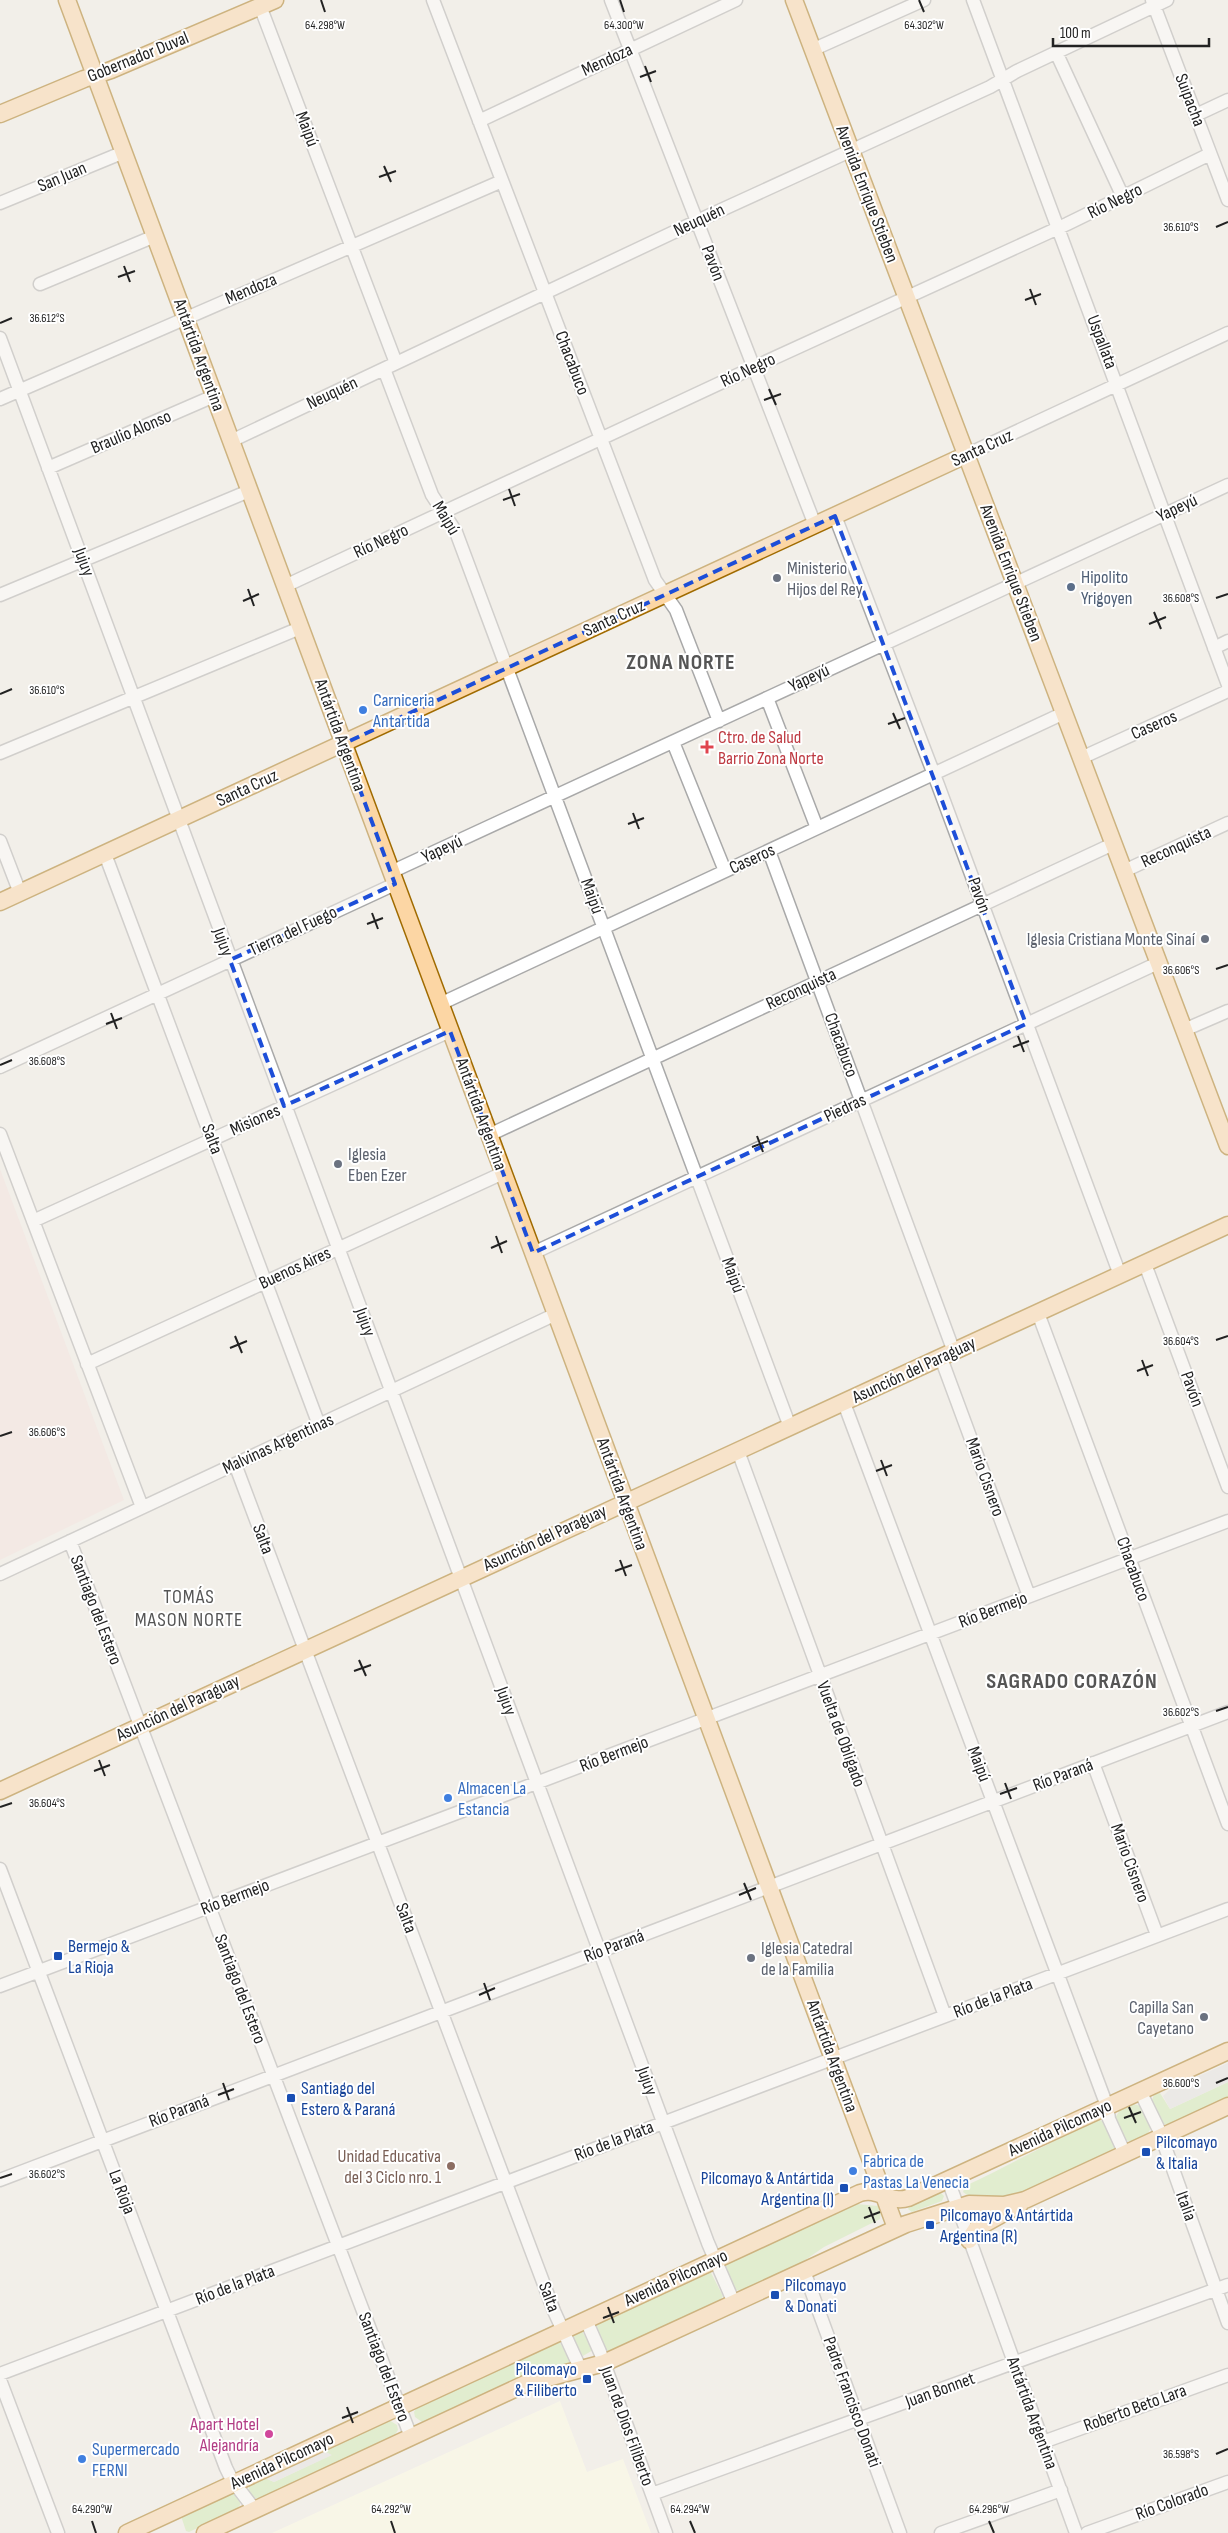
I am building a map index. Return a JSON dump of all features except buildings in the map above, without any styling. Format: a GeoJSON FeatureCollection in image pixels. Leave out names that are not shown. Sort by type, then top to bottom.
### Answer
{"type":"FeatureCollection","features":[{"type":"Feature","properties":{"kind":"main road","name":"Antártida Argentina"},"geometry":{"type":"LineString","coordinates":[[67,0],[896,2228]]}},
{"type":"Feature","properties":{"kind":"main road","name":"Avenida Enrique Stieben"},"geometry":{"type":"LineString","coordinates":[[794,0],[1228,1146]]}},
{"type":"Feature","properties":{"kind":"main road","name":"Gobernador Duval"},"geometry":{"type":"LineString","coordinates":[[0,114],[96,76],[259,4]]}},
{"type":"Feature","properties":{"kind":"main road","name":"Santa Cruz"},"geometry":{"type":"LineString","coordinates":[[0,902],[966,455]]}},
{"type":"Feature","properties":{"kind":"main road","name":"Asunción del Paraguay"},"geometry":{"type":"LineString","coordinates":[[0,1791],[305,1649],[1228,1226]]}},
{"type":"Feature","properties":{"kind":"main road","name":"Avenida Pilcomayo"},"geometry":{"type":"LineString","coordinates":[[127,2533],[860,2193],[872,2191],[892,2200],[902,2200],[1228,2051]]}},
{"type":"Feature","properties":{"kind":"main road","name":"Avenida Pilcomayo"},"geometry":{"type":"LineString","coordinates":[[205,2533],[525,2384],[604,2363],[896,2228],[958,2207],[978,2203],[1011,2204],[1028,2199],[1228,2106]]}},
{"type":"Feature","properties":{"kind":"main road"},"geometry":{"type":"LineString","coordinates":[[970,2240],[977,2228],[1028,2199]]}},
{"type":"Feature","properties":{"kind":"street","name":"Chacabuco"},"geometry":{"type":"LineString","coordinates":[[433,0],[655,580],[676,610],[719,720]]}},
{"type":"Feature","properties":{"kind":"street","name":"Pavón"},"geometry":{"type":"LineString","coordinates":[[611,0],[815,525]]}},
{"type":"Feature","properties":{"kind":"street","name":"Mendoza"},"geometry":{"type":"LineString","coordinates":[[479,121],[736,0]]}},
{"type":"Feature","properties":{"kind":"street"},"geometry":{"type":"LineString","coordinates":[[812,50],[924,0]]}},
{"type":"Feature","properties":{"kind":"street","name":"Uspallata"},"geometry":{"type":"LineString","coordinates":[[973,0],[1118,384],[1228,685]]}},
{"type":"Feature","properties":{"kind":"street","name":"Neuquén"},"geometry":{"type":"LineString","coordinates":[[231,441],[697,221],[990,87],[1153,3],[1167,0]]}},
{"type":"Feature","properties":{"kind":"street","name":"Suipacha"},"geometry":{"type":"LineString","coordinates":[[1153,3],[1228,200]]}},
{"type":"Feature","properties":{"kind":"street","name":"Maipú"},"geometry":{"type":"LineString","coordinates":[[259,4],[396,363]]}},
{"type":"Feature","properties":{"kind":"street"},"geometry":{"type":"LineString","coordinates":[[1056,52],[1123,197]]}},
{"type":"Feature","properties":{"kind":"street"},"geometry":{"type":"LineString","coordinates":[[1196,115],[1228,100]]}},
{"type":"Feature","properties":{"kind":"street","name":"San Juan"},"geometry":{"type":"LineString","coordinates":[[0,203],[124,152]]}},
{"type":"Feature","properties":{"kind":"street","name":"Río Negro"},"geometry":{"type":"LineString","coordinates":[[285,586],[754,367],[1059,228],[1210,154]]}},
{"type":"Feature","properties":{"kind":"street","name":"Mendoza"},"geometry":{"type":"LineString","coordinates":[[0,399],[502,180]]}},
{"type":"Feature","properties":{"kind":"street"},"geometry":{"type":"LineString","coordinates":[[40,284],[155,236]]}},
{"type":"Feature","properties":{"kind":"street","name":"Santa Cruz"},"geometry":{"type":"LineString","coordinates":[[966,455],[1228,333]]}},
{"type":"Feature","properties":{"kind":"street","name":"Jujuy"},"geometry":{"type":"LineString","coordinates":[[0,338],[714,2260],[734,2303]]}},
{"type":"Feature","properties":{"kind":"street","name":"Maipú"},"geometry":{"type":"LineString","coordinates":[[384,369],[432,495],[456,532],[790,1427]]}},
{"type":"Feature","properties":{"kind":"street","name":"Braulio Alonso"},"geometry":{"type":"LineString","coordinates":[[48,468],[214,396]]}},
{"type":"Feature","properties":{"kind":"street","name":"Yapeyú"},"geometry":{"type":"LineString","coordinates":[[393,878],[555,796],[1228,485]]}},
{"type":"Feature","properties":{"kind":"street"},"geometry":{"type":"LineString","coordinates":[[0,595],[249,491]]}},
{"type":"Feature","properties":{"kind":"street","name":"Pavón"},"geometry":{"type":"LineString","coordinates":[[834,516],[934,774],[1120,1275]]}},
{"type":"Feature","properties":{"kind":"street"},"geometry":{"type":"LineString","coordinates":[[0,753],[300,628]]}},
{"type":"Feature","properties":{"kind":"street"},"geometry":{"type":"LineString","coordinates":[[1214,648],[1228,641]]}},
{"type":"Feature","properties":{"kind":"street","name":"Caseros"},"geometry":{"type":"LineString","coordinates":[[1081,758],[1228,692]]}},
{"type":"Feature","properties":{"kind":"street"},"geometry":{"type":"LineString","coordinates":[[767,698],[817,828]]}},
{"type":"Feature","properties":{"kind":"street","name":"Caseros"},"geometry":{"type":"LineString","coordinates":[[440,1004],[1064,713]]}},
{"type":"Feature","properties":{"kind":"street"},"geometry":{"type":"LineString","coordinates":[[673,742],[725,871]]}},
{"type":"Feature","properties":{"kind":"street","name":"Reconquista"},"geometry":{"type":"LineString","coordinates":[[1124,871],[1228,822]]}},
{"type":"Feature","properties":{"kind":"street"},"geometry":{"type":"LineString","coordinates":[[0,841],[20,893]]}},
{"type":"Feature","properties":{"kind":"street","name":"Reconquista"},"geometry":{"type":"LineString","coordinates":[[489,1135],[1113,844]]}},
{"type":"Feature","properties":{"kind":"street","name":"Chacabuco"},"geometry":{"type":"LineString","coordinates":[[769,850],[862,1100],[948,1355]]}},
{"type":"Feature","properties":{"kind":"street","name":"Salta"},"geometry":{"type":"LineString","coordinates":[[105,854],[319,1425]]}},
{"type":"Feature","properties":{"kind":"street","name":"Tierra del Fuego"},"geometry":{"type":"LineString","coordinates":[[0,1067],[230,960],[393,878]]}},
{"type":"Feature","properties":{"kind":"street","name":"Piedras"},"geometry":{"type":"LineString","coordinates":[[533,1253],[1158,962]]}},
{"type":"Feature","properties":{"kind":"street"},"geometry":{"type":"LineString","coordinates":[[1184,1030],[1228,1011]]}},
{"type":"Feature","properties":{"kind":"street","name":"Misiones"},"geometry":{"type":"LineString","coordinates":[[33,1221],[450,1031]]}},
{"type":"Feature","properties":{"kind":"street"},"geometry":{"type":"LineString","coordinates":[[0,1134],[142,1507]]}},
{"type":"Feature","properties":{"kind":"street","name":"Buenos Aires"},"geometry":{"type":"LineString","coordinates":[[87,1364],[503,1173]]}},
{"type":"Feature","properties":{"kind":"street","name":"Pavón"},"geometry":{"type":"LineString","coordinates":[[1145,1264],[1228,1487]]}},
{"type":"Feature","properties":{"kind":"street","name":"Chacabuco"},"geometry":{"type":"LineString","coordinates":[[1038,1313],[1228,1824]]}},
{"type":"Feature","properties":{"kind":"street","name":"Malvinas Argentinas"},"geometry":{"type":"LineString","coordinates":[[0,1574],[556,1314]]}},
{"type":"Feature","properties":{"kind":"street","name":"Mario Cisnero"},"geometry":{"type":"LineString","coordinates":[[948,1355],[1030,1596]]}},
{"type":"Feature","properties":{"kind":"street","name":"Maipú"},"geometry":{"type":"LineString","coordinates":[[844,1403],[1107,2106],[1109,2119],[1125,2154]]}},
{"type":"Feature","properties":{"kind":"street","name":"Vuelta de Obligado"},"geometry":{"type":"LineString","coordinates":[[738,1451],[945,2016]]}},
{"type":"Feature","properties":{"kind":"street","name":"Salta"},"geometry":{"type":"LineString","coordinates":[[235,1464],[505,2182],[563,2331],[581,2370]]}},
{"type":"Feature","properties":{"kind":"street","name":"Río Bermejo"},"geometry":{"type":"LineString","coordinates":[[0,1986],[1228,1521]]}},
{"type":"Feature","properties":{"kind":"street","name":"Santiago del Estero"},"geometry":{"type":"LineString","coordinates":[[70,1541],[411,2437]]}},
{"type":"Feature","properties":{"kind":"street","name":"Río Paraná"},"geometry":{"type":"LineString","coordinates":[[0,2180],[1228,1712]]}},
{"type":"Feature","properties":{"kind":"street","name":"Mario Cisnero"},"geometry":{"type":"LineString","coordinates":[[1093,1763],[1157,1935]]}},
{"type":"Feature","properties":{"kind":"street","name":"La Rioja"},"geometry":{"type":"LineString","coordinates":[[0,1869],[226,2468],[234,2483],[255,2510]]}},
{"type":"Feature","properties":{"kind":"street","name":"Río de la Plata"},"geometry":{"type":"LineString","coordinates":[[0,2374],[1228,1909]]}},
{"type":"Feature","properties":{"kind":"street","name":"Italia"},"geometry":{"type":"LineString","coordinates":[[1140,2091],[1161,2137],[1222,2287],[1228,2323]]}},
{"type":"Feature","properties":{"kind":"street","name":"Antártida Argentina"},"geometry":{"type":"LineString","coordinates":[[948,2180],[1076,2533]]}},
{"type":"Feature","properties":{"kind":"street","name":"Padre Francisco Donati"},"geometry":{"type":"LineString","coordinates":[[804,2271],[900,2533]]}},
{"type":"Feature","properties":{"kind":"street","name":"Juan Bonnet"},"geometry":{"type":"LineString","coordinates":[[652,2494],[1222,2287]]}},
{"type":"Feature","properties":{"kind":"street","name":"Juan de Dios Filiberto"},"geometry":{"type":"LineString","coordinates":[[586,2320],[604,2363],[666,2533]]}},
{"type":"Feature","properties":{"kind":"street","name":"Roberto Beto Lara"},"geometry":{"type":"LineString","coordinates":[[1043,2442],[1228,2375]]}},
{"type":"Feature","properties":{"kind":"street"},"geometry":{"type":"LineString","coordinates":[[0,2380],[58,2533]]}},
{"type":"Feature","properties":{"kind":"street","name":"Río Colorado"},"geometry":{"type":"LineString","coordinates":[[1087,2533],[1228,2482]]}},
{"type":"Feature","properties":{"kind":"street"},"geometry":{"type":"LineString","coordinates":[[941,2533],[1061,2490]]}},
{"type":"Feature","properties":{"kind":"highlighted area"},"geometry":{"type":"Polygon","coordinates":[[[835,516],[1026,1024],[533,1253],[450,1031],[284,1106],[230,960],[395,884],[343,744],[835,516]]]}},
{"type":"Feature","properties":{"kind":"shaded area"},"geometry":{"type":"Polygon","coordinates":[[[0,1169],[124,1500],[0,1560],[0,1169]]]}},
{"type":"Feature","properties":{"kind":"shaded area"},"geometry":{"type":"Polygon","coordinates":[[[1228,2063],[1228,2082],[1170,2109],[1163,2096],[1170,2089],[1228,2063]]]}},
{"type":"Feature","properties":{"kind":"shaded area"},"geometry":{"type":"Polygon","coordinates":[[[560,2401],[587,2472],[623,2459],[651,2533],[272,2533],[560,2401]]]}},
{"type":"Feature","properties":{"kind":"shaded area"},"geometry":{"type":"Polygon","coordinates":[[[321,2450],[332,2455],[274,2482],[263,2477],[321,2450]]]}},
{"type":"Feature","properties":{"kind":"green space"},"geometry":{"type":"Polygon","coordinates":[[[1228,2082],[1228,2098],[1169,2125],[1164,2124],[1152,2100],[1154,2094],[1160,2093],[1170,2109],[1228,2082]]]}},
{"type":"Feature","properties":{"kind":"green space"},"geometry":{"type":"Polygon","coordinates":[[[1133,2104],[1141,2106],[1151,2128],[1146,2136],[1132,2142],[1125,2140],[1115,2118],[1120,2110],[1133,2104]]]}},
{"type":"Feature","properties":{"kind":"green space"},"geometry":{"type":"Polygon","coordinates":[[[1099,2119],[1103,2122],[1115,2147],[1113,2151],[1026,2191],[1006,2197],[967,2195],[963,2192],[965,2186],[1099,2119]]]}},
{"type":"Feature","properties":{"kind":"green space"},"geometry":{"type":"Polygon","coordinates":[[[941,2193],[944,2196],[942,2201],[912,2212],[908,2209],[910,2206],[941,2193]]]}},
{"type":"Feature","properties":{"kind":"green space"},"geometry":{"type":"Polygon","coordinates":[[[857,2204],[878,2206],[881,2210],[880,2219],[824,2247],[795,2267],[741,2291],[736,2290],[725,2267],[728,2263],[857,2204]]]}},
{"type":"Feature","properties":{"kind":"green space"},"geometry":{"type":"Polygon","coordinates":[[[710,2271],[723,2296],[720,2301],[610,2352],[607,2351],[596,2327],[598,2323],[710,2271]]]}},
{"type":"Feature","properties":{"kind":"green space"},"geometry":{"type":"Polygon","coordinates":[[[582,2331],[593,2350],[583,2356],[572,2337],[582,2331]]]}},
{"type":"Feature","properties":{"kind":"green space"},"geometry":{"type":"Polygon","coordinates":[[[559,2341],[571,2362],[569,2364],[426,2421],[422,2422],[415,2417],[414,2412],[418,2406],[559,2341]]]}},
{"type":"Feature","properties":{"kind":"green space"},"geometry":{"type":"Polygon","coordinates":[[[389,2420],[397,2425],[398,2430],[394,2436],[260,2498],[254,2498],[249,2494],[249,2485],[263,2477],[274,2482],[331,2455],[321,2450],[389,2420]]]}},
{"type":"Feature","properties":{"kind":"green space"},"geometry":{"type":"Polygon","coordinates":[[[228,2494],[235,2494],[240,2499],[240,2505],[236,2510],[189,2532],[186,2531],[181,2516],[228,2494]]]}},
{"type":"Feature","properties":{"kind":"place","name":"Ministerio Hijos del Rey"},"geometry":{"type":"Point","coordinates":[777,578]}},
{"type":"Feature","properties":{"kind":"place","name":"Hipolito Yrigoyen"},"geometry":{"type":"Point","coordinates":[1071,587]}},
{"type":"Feature","properties":{"kind":"place","name":"Carniceria Antartida"},"geometry":{"type":"Point","coordinates":[363,710]}},
{"type":"Feature","properties":{"kind":"place","name":"Ctro. de Salud Barrio Zona Norte"},"geometry":{"type":"Point","coordinates":[707,747]}},
{"type":"Feature","properties":{"kind":"place","name":"Iglesia Cristiana Monte Sinaí"},"geometry":{"type":"Point","coordinates":[1205,939]}},
{"type":"Feature","properties":{"kind":"place","name":"Iglesia Eben Ezer"},"geometry":{"type":"Point","coordinates":[338,1164]}},
{"type":"Feature","properties":{"kind":"place","name":"Almacen La Estancia"},"geometry":{"type":"Point","coordinates":[448,1798]}},
{"type":"Feature","properties":{"kind":"place","name":"Bermejo & La Rioja"},"geometry":{"type":"Point","coordinates":[58,1956]}},
{"type":"Feature","properties":{"kind":"place","name":"Iglesia Catedral de la Familia"},"geometry":{"type":"Point","coordinates":[751,1958]}},
{"type":"Feature","properties":{"kind":"place","name":"Capilla San Cayetano"},"geometry":{"type":"Point","coordinates":[1204,2017]}},
{"type":"Feature","properties":{"kind":"place","name":"Santiago del Estero & Paraná"},"geometry":{"type":"Point","coordinates":[291,2098]}},
{"type":"Feature","properties":{"kind":"place","name":"Pilcomayo & Italia"},"geometry":{"type":"Point","coordinates":[1146,2152]}},
{"type":"Feature","properties":{"kind":"place","name":"Unidad Educativa del 3 Ciclo nro. 1"},"geometry":{"type":"Point","coordinates":[451,2166]}},
{"type":"Feature","properties":{"kind":"place","name":"Fabrica de Pastas La Venecia"},"geometry":{"type":"Point","coordinates":[853,2171]}},
{"type":"Feature","properties":{"kind":"place","name":"Pilcomayo & Antártida Argentina (I)"},"geometry":{"type":"Point","coordinates":[844,2188]}},
{"type":"Feature","properties":{"kind":"place","name":"Pilcomayo & Antártida Argentina (R)"},"geometry":{"type":"Point","coordinates":[930,2225]}},
{"type":"Feature","properties":{"kind":"place","name":"Pilcomayo & Donati"},"geometry":{"type":"Point","coordinates":[775,2295]}},
{"type":"Feature","properties":{"kind":"place","name":"Pilcomayo & Filiberto"},"geometry":{"type":"Point","coordinates":[587,2379]}},
{"type":"Feature","properties":{"kind":"place","name":"Apart Hotel Alejandría"},"geometry":{"type":"Point","coordinates":[269,2434]}},
{"type":"Feature","properties":{"kind":"place","name":"Supermercado FERNI"},"geometry":{"type":"Point","coordinates":[82,2459]}},
{"type":"Feature","properties":{"kind":"district","name":"ZONA NORTE"},"geometry":{"type":"Point","coordinates":[681,662]}},
{"type":"Feature","properties":{"kind":"district","name":"TOMÁS MASON NORTE"},"geometry":{"type":"Point","coordinates":[189,1608]}},
{"type":"Feature","properties":{"kind":"district","name":"SAGRADO CORAZÓN"},"geometry":{"type":"Point","coordinates":[1072,1681]}}]}
